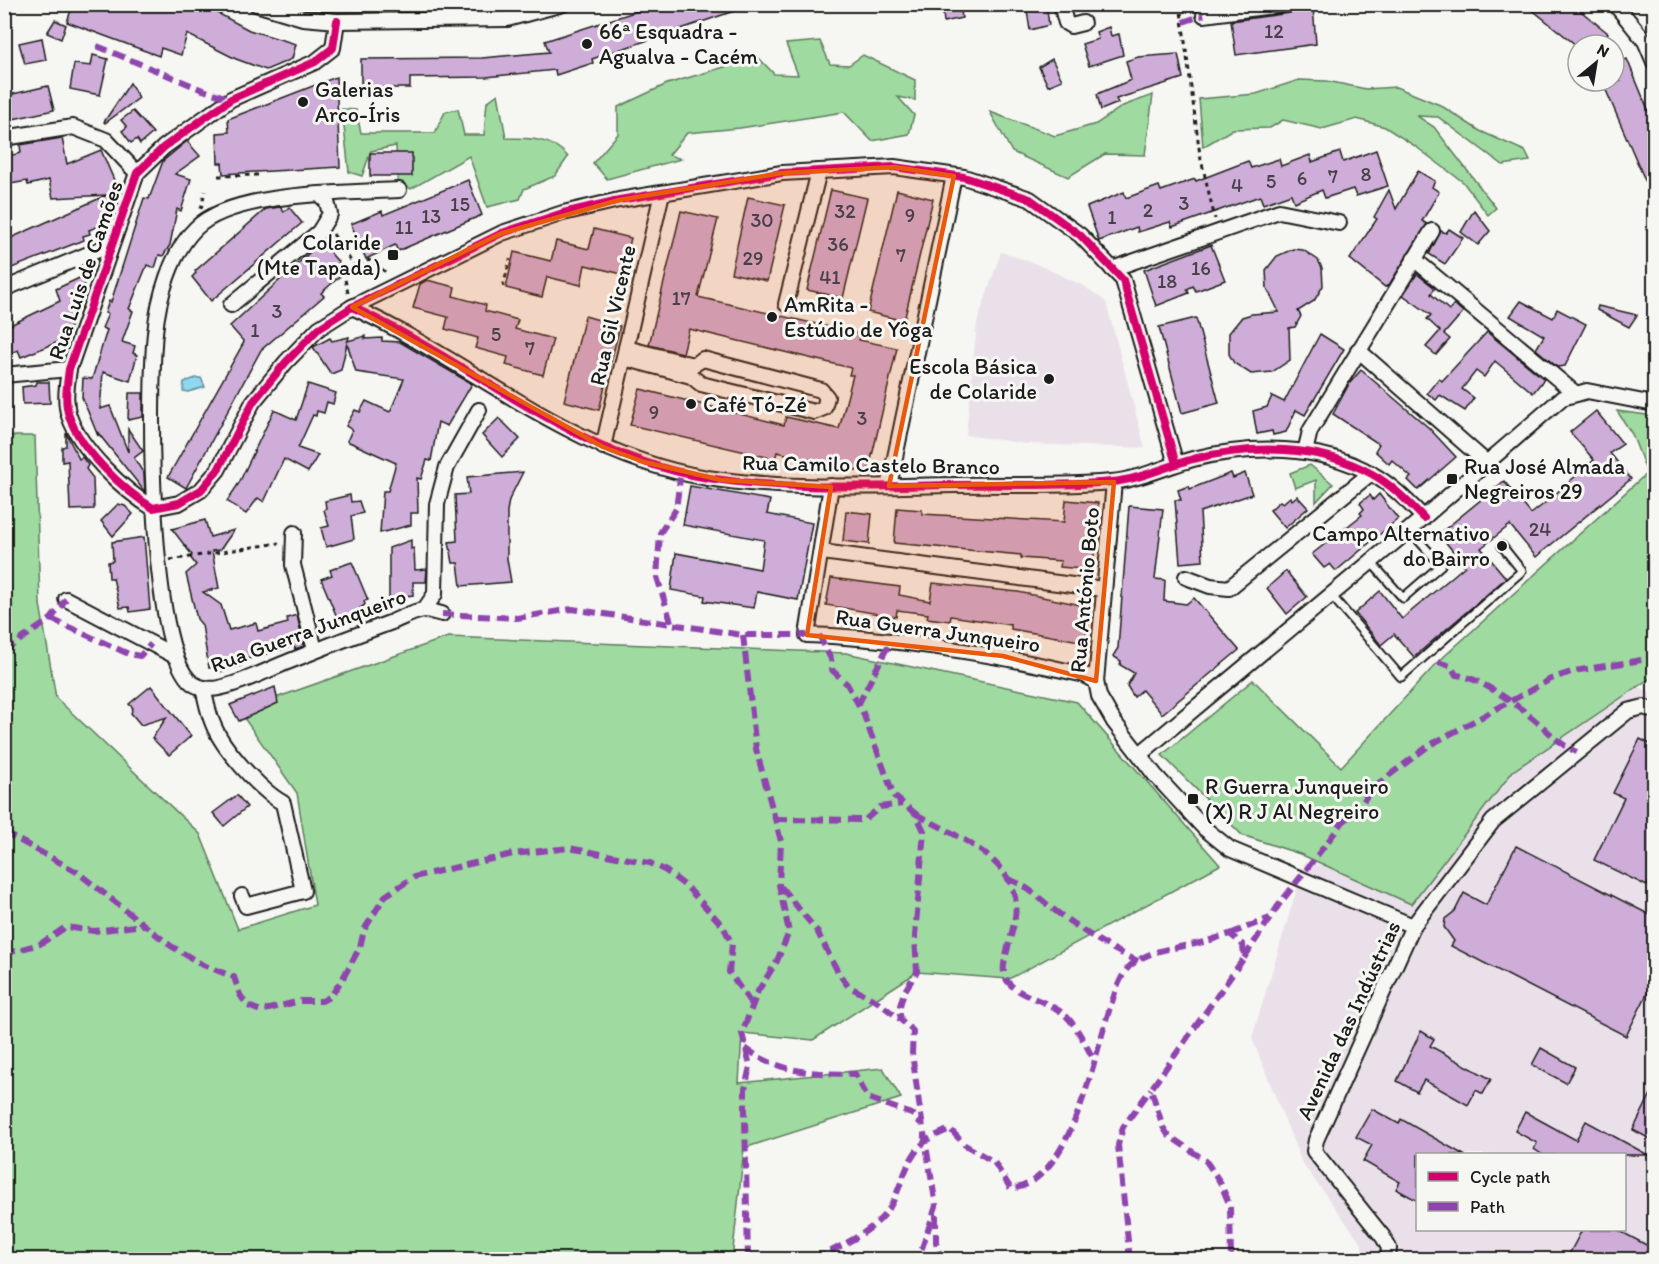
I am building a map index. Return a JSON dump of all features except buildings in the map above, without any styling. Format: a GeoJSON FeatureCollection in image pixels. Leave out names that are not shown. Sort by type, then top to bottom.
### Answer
{"type":"FeatureCollection","features":[{"type":"Feature","properties":{"kind":"street"},"geometry":{"type":"LineString","coordinates":[[256,4],[303,18],[338,21],[507,19],[563,4]]}},
{"type":"Feature","properties":{"kind":"street"},"geometry":{"type":"LineString","coordinates":[[1061,4],[1065,23],[1071,26],[1083,23]]}},
{"type":"Feature","properties":{"kind":"street"},"geometry":{"type":"LineString","coordinates":[[1204,15],[1289,4]]}},
{"type":"Feature","properties":{"kind":"street"},"geometry":{"type":"LineString","coordinates":[[1616,4],[1645,41],[1654,62]]}},
{"type":"Feature","properties":{"kind":"street","name":"Rua Luis de Camões"},"geometry":{"type":"LineString","coordinates":[[153,508],[131,495],[86,445],[69,416],[66,393],[69,369],[136,173],[164,147],[231,99],[315,62],[333,48],[338,21]]}},
{"type":"Feature","properties":{"kind":"street"},"geometry":{"type":"LineString","coordinates":[[4,138],[73,128],[106,140],[136,173]]}},
{"type":"Feature","properties":{"kind":"street"},"geometry":{"type":"LineString","coordinates":[[153,508],[179,503],[201,490],[218,470],[253,402],[286,362],[320,328],[352,307],[502,233],[563,213],[619,200],[782,173],[894,167],[954,176],[1030,199],[1080,235],[1112,268],[1123,280],[1176,464]]}},
{"type":"Feature","properties":{"kind":"street"},"geometry":{"type":"LineString","coordinates":[[786,304],[819,171]]}},
{"type":"Feature","properties":{"kind":"street"},"geometry":{"type":"LineString","coordinates":[[889,486],[954,176]]}},
{"type":"Feature","properties":{"kind":"street","name":"Rua Guerra Junqueiro"},"geometry":{"type":"LineString","coordinates":[[399,190],[280,198],[220,213],[197,227],[184,244],[166,285],[155,331],[153,508],[164,615],[175,657],[191,683],[203,688],[216,688],[235,683],[315,650],[424,610],[442,614]]}},
{"type":"Feature","properties":{"kind":"street","name":"Rua Gil Vicente"},"geometry":{"type":"LineString","coordinates":[[603,447],[662,193]]}},
{"type":"Feature","properties":{"kind":"street"},"geometry":{"type":"LineString","coordinates":[[231,305],[319,232],[330,214],[327,202],[320,195]]}},
{"type":"Feature","properties":{"kind":"street"},"geometry":{"type":"LineString","coordinates":[[1112,268],[1279,211],[1339,223]]}},
{"type":"Feature","properties":{"kind":"street"},"geometry":{"type":"LineString","coordinates":[[1305,453],[1310,431],[1432,231]]}},
{"type":"Feature","properties":{"kind":"street"},"geometry":{"type":"LineString","coordinates":[[4,290],[110,245]]}},
{"type":"Feature","properties":{"kind":"street"},"geometry":{"type":"LineString","coordinates":[[1414,259],[1576,394]]}},
{"type":"Feature","properties":{"kind":"street","name":"Rua Camilo Castelo Branco"},"geometry":{"type":"LineString","coordinates":[[352,307],[428,346],[548,418],[603,447],[644,462],[721,480],[831,486],[1114,482],[1217,453],[1284,450],[1321,455],[1371,473],[1393,488],[1424,518]]}},
{"type":"Feature","properties":{"kind":"street"},"geometry":{"type":"LineString","coordinates":[[1358,350],[1487,463]]}},
{"type":"Feature","properties":{"kind":"street"},"geometry":{"type":"LineString","coordinates":[[625,353],[693,365],[703,359],[821,390],[826,397],[824,408],[814,412],[701,384],[691,376],[625,353]]}},
{"type":"Feature","properties":{"kind":"street"},"geometry":{"type":"LineString","coordinates":[[4,375],[69,369]]}},
{"type":"Feature","properties":{"kind":"street"},"geometry":{"type":"LineString","coordinates":[[1140,754],[1424,518],[1562,398],[1587,391],[1654,404]]}},
{"type":"Feature","properties":{"kind":"street"},"geometry":{"type":"LineString","coordinates":[[424,610],[435,594],[437,504],[447,467],[479,410]]}},
{"type":"Feature","properties":{"kind":"street"},"geometry":{"type":"LineString","coordinates":[[1186,578],[1210,586],[1229,588],[1371,473]]}},
{"type":"Feature","properties":{"kind":"street","name":"Rua António Boto"},"geometry":{"type":"LineString","coordinates":[[1114,482],[1096,681],[1099,696],[1114,722],[1204,828],[1230,849],[1413,926]]}},
{"type":"Feature","properties":{"kind":"street"},"geometry":{"type":"LineString","coordinates":[[831,486],[822,552],[1103,588]]}},
{"type":"Feature","properties":{"kind":"street"},"geometry":{"type":"LineString","coordinates":[[294,533],[292,565],[315,650]]}},
{"type":"Feature","properties":{"kind":"street","name":"Rua Guerra Junqueiro"},"geometry":{"type":"LineString","coordinates":[[822,552],[807,635],[835,634],[1003,656],[1085,675],[1096,681]]}},
{"type":"Feature","properties":{"kind":"street"},"geometry":{"type":"LineString","coordinates":[[66,599],[175,657]]}},
{"type":"Feature","properties":{"kind":"street"},"geometry":{"type":"LineString","coordinates":[[203,688],[220,738],[261,786],[283,803],[303,891],[246,906],[242,896]]}},
{"type":"Feature","properties":{"kind":"street","name":"Avenida das Indústrias"},"geometry":{"type":"LineString","coordinates":[[1388,1260],[1389,1248],[1383,1237],[1318,1160],[1314,1151],[1316,1140],[1413,926],[1493,821],[1628,711],[1644,707],[1654,711]]}},
{"type":"Feature","properties":{"kind":"lane"},"geometry":{"type":"LineString","coordinates":[[1371,562],[1403,598],[1441,565],[1409,530]]}},
{"type":"Feature","properties":{"kind":"lane"},"geometry":{"type":"LineString","coordinates":[[1331,595],[1401,677],[1522,571],[1502,546]]}},
{"type":"Feature","properties":{"kind":"path"},"geometry":{"type":"LineString","coordinates":[[1180,4],[1200,155],[1218,232]]}},
{"type":"Feature","properties":{"kind":"path"},"geometry":{"type":"LineString","coordinates":[[218,176],[258,175]]}},
{"type":"Feature","properties":{"kind":"path"},"geometry":{"type":"LineString","coordinates":[[199,216],[205,191]]}},
{"type":"Feature","properties":{"kind":"path"},"geometry":{"type":"LineString","coordinates":[[325,222],[355,267]]}},
{"type":"Feature","properties":{"kind":"path"},"geometry":{"type":"LineString","coordinates":[[503,287],[510,259]]}},
{"type":"Feature","properties":{"kind":"path"},"geometry":{"type":"LineString","coordinates":[[352,307],[344,275],[369,260],[401,284]]}},
{"type":"Feature","properties":{"kind":"path"},"geometry":{"type":"LineString","coordinates":[[160,562],[280,543]]}},
{"type":"Feature","properties":{"kind":"highlighted area"},"geometry":{"type":"Polygon","coordinates":[[[894,167],[954,176],[889,486],[1114,482],[1096,681],[1003,656],[807,635],[831,487],[721,480],[644,462],[603,447],[352,307],[502,233],[619,200],[782,173],[894,167]]]}},
{"type":"Feature","properties":{"kind":"shaded area","name":"Escola Básica de Colaride"},"geometry":{"type":"Polygon","coordinates":[[[1001,252],[1034,263],[1084,286],[1106,302],[1145,448],[1026,444],[966,435],[977,323],[1001,252]]]}},
{"type":"Feature","properties":{"kind":"shaded area"},"geometry":{"type":"Polygon","coordinates":[[[1638,687],[1654,693],[1654,1259],[1362,1259],[1362,1244],[1302,1163],[1252,1038],[1305,862],[1414,883],[1482,793],[1584,720],[1638,687]]]}},
{"type":"Feature","properties":{"kind":"green space"},"geometry":{"type":"Polygon","coordinates":[[[820,41],[830,64],[849,65],[863,55],[915,80],[915,100],[898,97],[914,115],[909,134],[872,141],[844,112],[740,128],[687,133],[669,155],[681,159],[607,179],[593,163],[618,134],[618,107],[667,84],[758,57],[774,74],[798,75],[786,44],[820,41]]]}},
{"type":"Feature","properties":{"kind":"green space"},"geometry":{"type":"Polygon","coordinates":[[[1299,80],[1327,81],[1366,89],[1396,87],[1440,105],[1480,131],[1525,151],[1530,161],[1503,165],[1438,117],[1417,116],[1434,127],[1496,208],[1488,215],[1463,182],[1415,146],[1385,127],[1357,119],[1322,129],[1283,120],[1270,128],[1233,129],[1203,147],[1199,99],[1256,94],[1299,80]]]}},
{"type":"Feature","properties":{"kind":"green space"},"geometry":{"type":"Polygon","coordinates":[[[498,94],[506,138],[540,140],[556,146],[568,157],[555,176],[524,189],[520,199],[487,207],[469,156],[411,189],[398,181],[396,146],[371,151],[362,176],[349,172],[342,109],[356,110],[361,133],[435,133],[445,112],[458,109],[464,135],[484,135],[487,102],[498,94]]]}},
{"type":"Feature","properties":{"kind":"green space"},"geometry":{"type":"Polygon","coordinates":[[[1153,95],[1145,155],[1105,154],[1068,177],[1012,152],[990,112],[1055,136],[1096,124],[1123,106],[1153,95]]]}},
{"type":"Feature","properties":{"kind":"green space"},"geometry":{"type":"Polygon","coordinates":[[[1617,411],[1654,416],[1654,681],[1649,679],[1513,771],[1411,904],[1300,854],[1242,835],[1162,755],[1253,680],[1341,767],[1438,662],[1647,473],[1632,434],[1617,411]]]}},
{"type":"Feature","properties":{"kind":"green space"},"geometry":{"type":"Polygon","coordinates":[[[4,436],[35,436],[40,604],[56,698],[200,834],[238,929],[315,905],[297,793],[239,711],[448,637],[846,653],[1077,702],[1220,865],[1009,979],[917,972],[813,1040],[742,1033],[739,1083],[883,1068],[901,1098],[744,1148],[732,1259],[12,1259],[4,1244],[4,436]]]}},
{"type":"Feature","properties":{"kind":"green space"},"geometry":{"type":"Polygon","coordinates":[[[1310,465],[1333,484],[1316,502],[1316,480],[1295,488],[1290,473],[1310,465]]]}},
{"type":"Feature","properties":{"kind":"water"},"geometry":{"type":"Polygon","coordinates":[[[201,378],[205,387],[188,392],[183,391],[184,382],[201,378]]]}},
{"type":"Feature","properties":{"kind":"marked path"},"geometry":{"type":"LineString","coordinates":[[1183,22],[1204,15]]}},
{"type":"Feature","properties":{"kind":"marked path"},"geometry":{"type":"LineString","coordinates":[[97,46],[203,90],[231,99]]}},
{"type":"Feature","properties":{"kind":"marked path"},"geometry":{"type":"LineString","coordinates":[[671,622],[657,577],[660,533],[676,509],[681,471]]}},
{"type":"Feature","properties":{"kind":"marked path"},"geometry":{"type":"LineString","coordinates":[[4,651],[51,619],[66,599]]}},
{"type":"Feature","properties":{"kind":"marked path"},"geometry":{"type":"LineString","coordinates":[[442,614],[517,618],[572,609],[743,635],[807,635]]}},
{"type":"Feature","properties":{"kind":"marked path"},"geometry":{"type":"LineString","coordinates":[[51,619],[129,654],[140,656],[151,644]]}},
{"type":"Feature","properties":{"kind":"marked path"},"geometry":{"type":"LineString","coordinates":[[743,635],[756,749],[781,841],[779,885],[789,932],[777,961],[758,991],[742,1033],[750,1066],[745,1089],[748,1260]]}},
{"type":"Feature","properties":{"kind":"marked path"},"geometry":{"type":"LineString","coordinates":[[819,635],[831,659],[832,670],[847,684],[863,713],[894,796],[916,814],[924,831],[915,936],[917,972],[904,992],[899,1009],[901,1020],[913,1031],[912,1053],[936,1206],[918,1260]]}},
{"type":"Feature","properties":{"kind":"marked path"},"geometry":{"type":"LineString","coordinates":[[858,705],[890,642]]}},
{"type":"Feature","properties":{"kind":"marked path"},"geometry":{"type":"LineString","coordinates":[[1244,958],[1278,906],[1343,822],[1359,808],[1372,788],[1430,745],[1551,679],[1574,671],[1654,658]]}},
{"type":"Feature","properties":{"kind":"marked path"},"geometry":{"type":"LineString","coordinates":[[1438,662],[1451,666],[1456,675],[1475,680],[1509,700],[1560,742],[1577,752]]}},
{"type":"Feature","properties":{"kind":"marked path"},"geometry":{"type":"LineString","coordinates":[[776,819],[865,820],[880,807],[902,804]]}},
{"type":"Feature","properties":{"kind":"marked path"},"geometry":{"type":"LineString","coordinates":[[916,814],[975,847],[1001,869],[1010,882],[1016,903],[1004,974],[1013,987],[1064,1014],[1077,1030],[1094,1060]]}},
{"type":"Feature","properties":{"kind":"marked path"},"geometry":{"type":"LineString","coordinates":[[4,832],[77,872],[171,946],[203,965],[234,977],[240,995],[248,1006],[261,1011],[300,1001],[322,1001],[331,996],[360,947],[364,930],[385,896],[414,877],[513,854],[569,848],[650,863],[666,871],[687,887],[723,926],[732,944],[729,972],[752,1005]]}},
{"type":"Feature","properties":{"kind":"marked path"},"geometry":{"type":"LineString","coordinates":[[1008,879],[1029,890],[1098,940],[1138,961]]}},
{"type":"Feature","properties":{"kind":"marked path"},"geometry":{"type":"LineString","coordinates":[[781,887],[817,931],[839,974],[848,986],[878,1002],[901,1020]]}},
{"type":"Feature","properties":{"kind":"marked path"},"geometry":{"type":"LineString","coordinates":[[1230,934],[1270,918]]}},
{"type":"Feature","properties":{"kind":"marked path"},"geometry":{"type":"LineString","coordinates":[[4,954],[40,944],[66,927],[94,931],[144,925]]}},
{"type":"Feature","properties":{"kind":"marked path"},"geometry":{"type":"LineString","coordinates":[[815,1260],[856,1238],[875,1224],[890,1207],[909,1164],[919,1148],[931,1138],[950,1129],[965,1145],[994,1162],[1011,1189],[1032,1181],[1050,1164],[1065,1140],[1078,1112],[1114,995],[1127,969],[1154,953],[1230,934],[1243,945],[1244,958],[1151,1089],[1163,1127],[1168,1135],[1206,1161],[1220,1182],[1230,1206],[1231,1260]]}},
{"type":"Feature","properties":{"kind":"marked path"},"geometry":{"type":"LineString","coordinates":[[745,1048],[759,1057],[784,1067],[811,1072],[855,1074],[868,1098],[914,1115],[921,1124]]}},
{"type":"Feature","properties":{"kind":"marked path"},"geometry":{"type":"LineString","coordinates":[[1130,1260],[1118,1145],[1123,1127],[1151,1089]]}},
{"type":"Feature","properties":{"kind":"marked path"},"geometry":{"type":"LineString","coordinates":[[936,1215],[936,1242],[941,1260]]}},
{"type":"Feature","properties":{"kind":"cycle path"},"geometry":{"type":"LineString","coordinates":[[337,21],[333,48],[315,62],[231,99],[164,147],[137,173],[69,369],[66,399],[67,410],[75,429],[93,455],[129,491],[153,508],[179,503],[201,490],[218,470],[253,402],[286,362],[319,328],[352,307],[502,233],[563,213],[619,200],[782,173],[894,167],[964,177],[1030,199],[1080,235],[1123,280],[1176,464]]}},
{"type":"Feature","properties":{"kind":"cycle path"},"geometry":{"type":"LineString","coordinates":[[352,307],[398,330],[575,433],[621,454],[670,470],[722,480],[780,485],[1073,484],[1132,479],[1215,454],[1284,450],[1330,457],[1372,474],[1393,489],[1424,518]]}},
{"type":"Feature","properties":{"kind":"place","name":"66ª Esquadra - Agualva - Cacém"},"geometry":{"type":"Point","coordinates":[587,44]}},
{"type":"Feature","properties":{"kind":"place","name":"Galerias Arco-Íris"},"geometry":{"type":"Point","coordinates":[303,102]}},
{"type":"Feature","properties":{"kind":"place","name":"Colaride (Mte Tapada)"},"geometry":{"type":"Point","coordinates":[393,255]}},
{"type":"Feature","properties":{"kind":"place","name":"AmRita - Estúdio de Yôga"},"geometry":{"type":"Point","coordinates":[772,317]}},
{"type":"Feature","properties":{"kind":"place","name":"Escola Básica de Colaride"},"geometry":{"type":"Point","coordinates":[1049,379]}},
{"type":"Feature","properties":{"kind":"place","name":"Café Tó-Zé"},"geometry":{"type":"Point","coordinates":[691,404]}},
{"type":"Feature","properties":{"kind":"place","name":"Rua José Almada Negreiros 29"},"geometry":{"type":"Point","coordinates":[1452,479]}},
{"type":"Feature","properties":{"kind":"place","name":"Campo Alternativo do Bairro"},"geometry":{"type":"Point","coordinates":[1502,546]}},
{"type":"Feature","properties":{"kind":"place","name":"R Guerra Junqueiro (X) R J Al Negreiro"},"geometry":{"type":"Point","coordinates":[1193,799]}}]}
